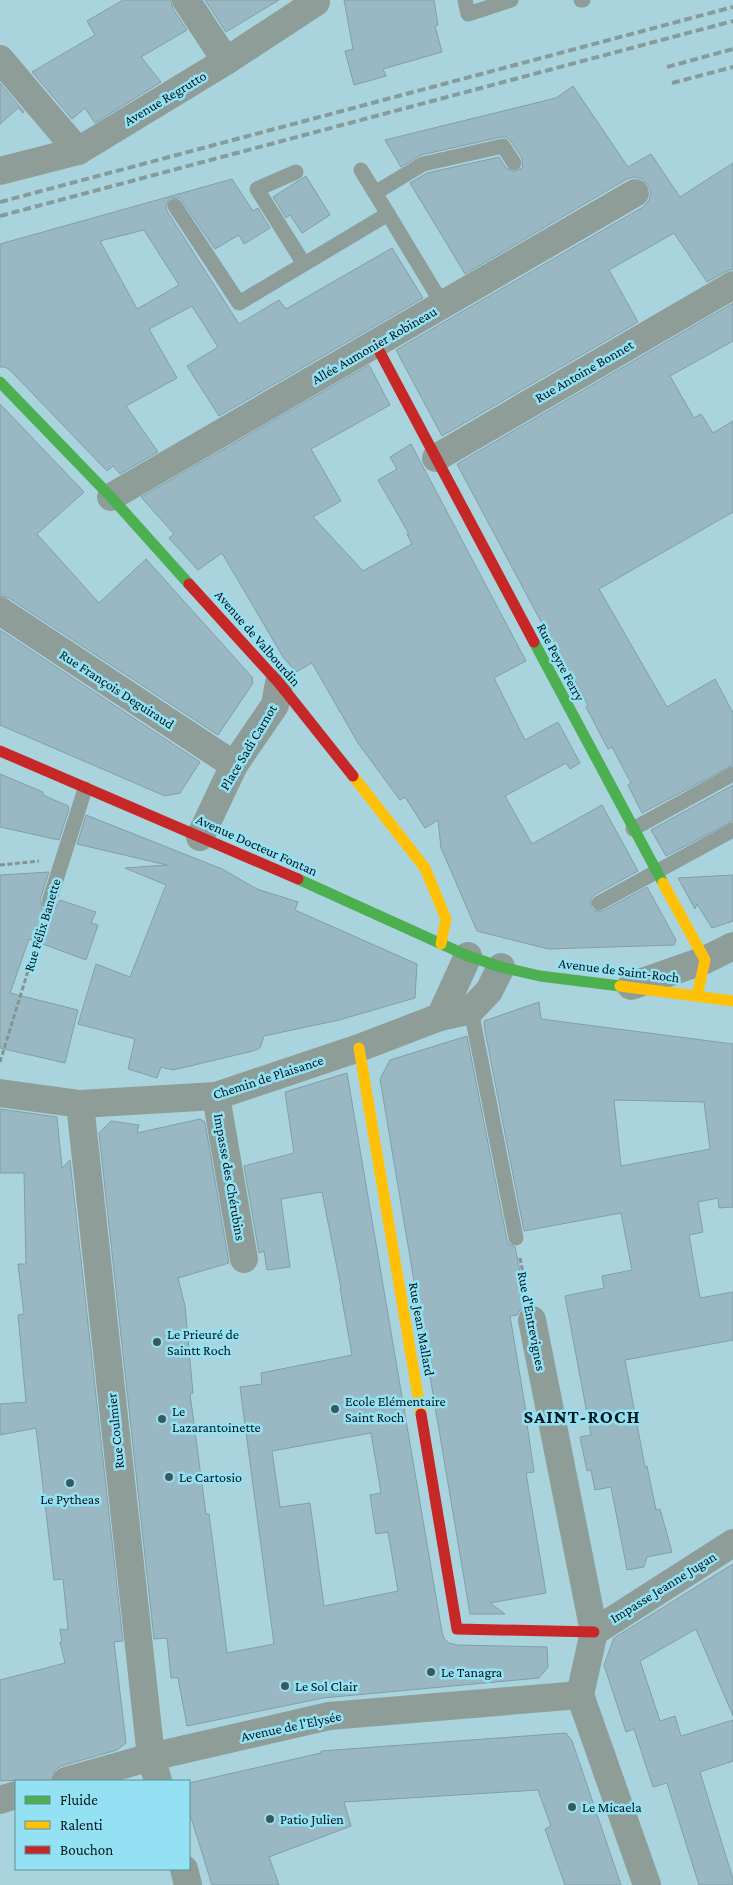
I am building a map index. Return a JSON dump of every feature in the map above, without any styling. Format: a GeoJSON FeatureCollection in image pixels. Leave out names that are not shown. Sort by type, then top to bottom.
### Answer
{"type":"FeatureCollection","features":[{"type":"Feature","properties":{"kind":"street"},"geometry":{"type":"LineString","coordinates":[[186,0],[226,61]]}},
{"type":"Feature","properties":{"kind":"street","name":"Avenue Regrutto"},"geometry":{"type":"LineString","coordinates":[[0,171],[78,151],[226,61],[316,2],[314,0]]}},
{"type":"Feature","properties":{"kind":"street"},"geometry":{"type":"LineString","coordinates":[[0,59],[78,151]]}},
{"type":"Feature","properties":{"kind":"street","name":"Allée Aumonier Robineau"},"geometry":{"type":"LineString","coordinates":[[112,497],[376,345],[635,192]]}},
{"type":"Feature","properties":{"kind":"street","name":"Rue Antoine Bonnet"},"geometry":{"type":"LineString","coordinates":[[436,458],[733,285]]}},
{"type":"Feature","properties":{"kind":"street","name":"Rue Peyre Ferry"},"geometry":{"type":"LineString","coordinates":[[376,345],[633,829],[705,960]]}},
{"type":"Feature","properties":{"kind":"street","name":"Avenue de Valbourdin"},"geometry":{"type":"LineString","coordinates":[[0,382],[112,497],[279,684],[425,868],[446,919],[441,944]]}},
{"type":"Feature","properties":{"kind":"street","name":"Rue François Deguiraud"},"geometry":{"type":"LineString","coordinates":[[0,612],[234,764]]}},
{"type":"Feature","properties":{"kind":"street","name":"Place Sadi Carnot"},"geometry":{"type":"LineString","coordinates":[[200,837],[234,764],[276,705],[279,684]]}},
{"type":"Feature","properties":{"kind":"street","name":"Avenue Docteur Fontan"},"geometry":{"type":"LineString","coordinates":[[0,751],[468,956],[501,967]]}},
{"type":"Feature","properties":{"kind":"street"},"geometry":{"type":"LineString","coordinates":[[631,986],[705,960],[733,946]]}},
{"type":"Feature","properties":{"kind":"street"},"geometry":{"type":"LineString","coordinates":[[440,1017],[468,956]]}},
{"type":"Feature","properties":{"kind":"street"},"geometry":{"type":"LineString","coordinates":[[697,996],[705,960]]}},
{"type":"Feature","properties":{"kind":"street"},"geometry":{"type":"LineString","coordinates":[[471,1010],[489,991],[501,967]]}},
{"type":"Feature","properties":{"kind":"street","name":"Avenue de Saint-Roch"},"geometry":{"type":"LineString","coordinates":[[501,967],[540,976],[631,986],[733,1001]]}},
{"type":"Feature","properties":{"kind":"street","name":"Chemin de Plaisance"},"geometry":{"type":"LineString","coordinates":[[0,1093],[80,1104],[216,1096],[359,1048],[440,1017],[471,1010]]}},
{"type":"Feature","properties":{"kind":"street","name":"Rue Jean Mallard"},"geometry":{"type":"LineString","coordinates":[[359,1048],[458,1629],[594,1632]]}},
{"type":"Feature","properties":{"kind":"street","name":"Impasse des Chérubins"},"geometry":{"type":"LineString","coordinates":[[216,1096],[244,1259]]}},
{"type":"Feature","properties":{"kind":"street","name":"Rue Coulmier"},"geometry":{"type":"LineString","coordinates":[[80,1104],[155,1769]]}},
{"type":"Feature","properties":{"kind":"street","name":"Rue d'Entrevignes"},"geometry":{"type":"LineString","coordinates":[[532,1320],[594,1632]]}},
{"type":"Feature","properties":{"kind":"street","name":"Impasse Jeanne Jugan"},"geometry":{"type":"LineString","coordinates":[[594,1632],[733,1543]]}},
{"type":"Feature","properties":{"kind":"street"},"geometry":{"type":"LineString","coordinates":[[594,1632],[580,1695],[648,1885]]}},
{"type":"Feature","properties":{"kind":"street","name":"Avenue de l'Elysée"},"geometry":{"type":"LineString","coordinates":[[73,1780],[155,1769],[329,1716],[580,1695]]}},
{"type":"Feature","properties":{"kind":"street"},"geometry":{"type":"LineString","coordinates":[[0,1800],[15,1795]]}},
{"type":"Feature","properties":{"kind":"street"},"geometry":{"type":"LineString","coordinates":[[184,1870],[188,1885]]}},
{"type":"Feature","properties":{"kind":"lane"},"geometry":{"type":"LineString","coordinates":[[465,0],[468,14],[511,0]]}},
{"type":"Feature","properties":{"kind":"lane"},"geometry":{"type":"LineString","coordinates":[[374,193],[423,164],[503,146],[514,163]]}},
{"type":"Feature","properties":{"kind":"lane"},"geometry":{"type":"LineString","coordinates":[[361,170],[443,305]]}},
{"type":"Feature","properties":{"kind":"lane"},"geometry":{"type":"LineString","coordinates":[[296,172],[257,189],[304,264]]}},
{"type":"Feature","properties":{"kind":"lane"},"geometry":{"type":"LineString","coordinates":[[175,206],[239,303],[388,214]]}},
{"type":"Feature","properties":{"kind":"lane"},"geometry":{"type":"LineString","coordinates":[[633,829],[733,774]]}},
{"type":"Feature","properties":{"kind":"lane","name":"Rue Félix Banette"},"geometry":{"type":"LineString","coordinates":[[48,902],[85,789]]}},
{"type":"Feature","properties":{"kind":"lane"},"geometry":{"type":"LineString","coordinates":[[599,903],[733,830]]}},
{"type":"Feature","properties":{"kind":"lane"},"geometry":{"type":"LineString","coordinates":[[471,1010],[516,1238]]}},
{"type":"Feature","properties":{"kind":"path"},"geometry":{"type":"LineString","coordinates":[[0,865],[62,860]]}},
{"type":"Feature","properties":{"kind":"path","name":"Rue Félix Banette"},"geometry":{"type":"LineString","coordinates":[[0,1062],[48,902]]}},
{"type":"Feature","properties":{"kind":"path","name":"Rue d'Entrevignes"},"geometry":{"type":"LineString","coordinates":[[516,1238],[532,1320]]}},
{"type":"Feature","properties":{"kind":"building"},"geometry":{"type":"Polygon","coordinates":[[[123,0],[171,0],[173,9],[187,30],[141,57],[161,82],[95,123],[85,108],[72,119],[32,72],[95,35],[87,21],[123,0]]]}},
{"type":"Feature","properties":{"kind":"building"},"geometry":{"type":"Polygon","coordinates":[[[205,0],[279,0],[226,32],[205,0]]]}},
{"type":"Feature","properties":{"kind":"building"},"geometry":{"type":"Polygon","coordinates":[[[344,0],[434,0],[438,25],[435,26],[442,52],[383,69],[386,76],[354,85],[345,51],[353,49],[344,0]]]}},
{"type":"Feature","properties":{"kind":"building"},"geometry":{"type":"Polygon","coordinates":[[[0,83],[24,112],[18,108],[0,124],[0,83]]]}},
{"type":"Feature","properties":{"kind":"building"},"geometry":{"type":"Polygon","coordinates":[[[573,86],[628,167],[651,154],[680,197],[733,163],[733,269],[707,282],[674,233],[609,270],[638,322],[442,436],[396,350],[643,207],[649,200],[651,192],[648,185],[642,179],[634,177],[627,179],[465,274],[410,183],[427,173],[499,157],[506,168],[515,172],[523,167],[522,158],[510,140],[506,137],[501,137],[421,155],[401,167],[385,140],[556,98],[573,86]]]}},
{"type":"Feature","properties":{"kind":"building"},"geometry":{"type":"Polygon","coordinates":[[[306,176],[330,215],[302,233],[290,215],[286,218],[273,197],[306,176]]]}},
{"type":"Feature","properties":{"kind":"building"},"geometry":{"type":"Polygon","coordinates":[[[232,179],[253,211],[258,208],[270,228],[244,244],[239,235],[215,249],[180,198],[170,198],[166,206],[167,211],[239,324],[279,300],[286,309],[392,248],[423,298],[219,416],[187,366],[218,347],[192,306],[149,329],[177,378],[126,406],[158,452],[120,474],[113,466],[107,471],[11,371],[5,367],[0,367],[0,244],[232,179]],[[144,230],[100,241],[137,309],[179,285],[144,230]]]}},
{"type":"Feature","properties":{"kind":"building"},"geometry":{"type":"Polygon","coordinates":[[[733,303],[733,341],[670,376],[694,418],[701,414],[713,433],[733,421],[733,512],[599,589],[667,707],[715,679],[733,713],[733,765],[642,813],[628,785],[631,783],[612,747],[608,749],[586,707],[588,705],[554,646],[457,464],[733,303]]]}},
{"type":"Feature","properties":{"kind":"building"},"geometry":{"type":"Polygon","coordinates":[[[369,365],[390,405],[311,449],[341,501],[313,517],[363,571],[412,544],[407,534],[409,534],[378,480],[397,469],[390,457],[411,444],[526,661],[494,678],[525,740],[558,722],[580,763],[570,769],[566,763],[505,796],[532,844],[602,805],[638,871],[594,895],[591,899],[591,907],[595,911],[603,911],[647,887],[676,940],[674,945],[548,949],[477,931],[441,848],[438,820],[425,828],[405,797],[400,800],[358,743],[312,663],[296,672],[283,657],[222,553],[198,570],[169,538],[174,534],[141,497],[369,365]]]}},
{"type":"Feature","properties":{"kind":"building"},"geometry":{"type":"Polygon","coordinates":[[[0,404],[84,492],[37,534],[99,603],[146,559],[252,677],[253,683],[218,735],[9,598],[0,596],[0,404]]]}},
{"type":"Feature","properties":{"kind":"building"},"geometry":{"type":"Polygon","coordinates":[[[0,630],[200,762],[180,793],[165,796],[0,725],[0,630]]]}},
{"type":"Feature","properties":{"kind":"building"},"geometry":{"type":"Polygon","coordinates":[[[0,774],[43,792],[43,795],[68,806],[69,809],[59,840],[0,827],[0,774]]]}},
{"type":"Feature","properties":{"kind":"building"},"geometry":{"type":"Polygon","coordinates":[[[733,785],[733,821],[666,856],[651,830],[733,785]]]}},
{"type":"Feature","properties":{"kind":"building"},"geometry":{"type":"Polygon","coordinates":[[[86,815],[222,869],[257,889],[298,902],[295,910],[417,964],[415,998],[339,1020],[264,1036],[260,1048],[253,1051],[173,1070],[161,1067],[157,1078],[128,1069],[135,1039],[78,1024],[96,964],[130,977],[166,885],[125,868],[167,865],[77,844],[86,815]]]}},
{"type":"Feature","properties":{"kind":"building"},"geometry":{"type":"Polygon","coordinates":[[[49,872],[40,900],[42,909],[47,911],[55,909],[60,900],[96,912],[91,923],[98,925],[86,960],[29,939],[10,993],[78,1010],[65,1063],[0,1048],[0,875],[49,872]]]}},
{"type":"Feature","properties":{"kind":"building"},"geometry":{"type":"Polygon","coordinates":[[[733,875],[733,921],[712,928],[697,904],[695,909],[678,878],[733,875]]]}},
{"type":"Feature","properties":{"kind":"building"},"geometry":{"type":"Polygon","coordinates":[[[539,1002],[541,1019],[733,1044],[733,1207],[719,1208],[718,1198],[698,1202],[703,1232],[689,1235],[700,1298],[733,1292],[733,1340],[625,1360],[645,1467],[647,1466],[656,1510],[660,1509],[672,1552],[647,1557],[644,1567],[627,1570],[611,1487],[595,1490],[591,1470],[587,1471],[580,1437],[591,1435],[565,1296],[604,1288],[602,1276],[632,1270],[621,1213],[524,1231],[484,1021],[539,1002]],[[614,1100],[621,1166],[710,1149],[704,1102],[614,1100]]]}},
{"type":"Feature","properties":{"kind":"building"},"geometry":{"type":"Polygon","coordinates":[[[467,1036],[507,1240],[509,1244],[515,1247],[527,1306],[521,1309],[517,1315],[510,1316],[534,1472],[526,1473],[546,1593],[490,1603],[505,1614],[470,1614],[380,1079],[390,1060],[467,1036]]]}},
{"type":"Feature","properties":{"kind":"building"},"geometry":{"type":"Polygon","coordinates":[[[347,1073],[444,1638],[449,1643],[457,1645],[547,1647],[548,1667],[539,1678],[323,1698],[187,1726],[178,1678],[171,1678],[167,1638],[154,1639],[99,1133],[111,1121],[139,1125],[137,1133],[200,1119],[205,1122],[229,1263],[178,1278],[185,1306],[193,1393],[190,1394],[206,1514],[209,1514],[227,1653],[274,1644],[240,1387],[262,1384],[261,1373],[352,1355],[322,1192],[281,1199],[290,1267],[267,1270],[264,1251],[259,1253],[244,1166],[294,1153],[285,1092],[347,1073]],[[371,1433],[272,1451],[280,1507],[310,1503],[324,1606],[398,1591],[388,1532],[376,1534],[370,1495],[381,1493],[371,1433]]]}},
{"type":"Feature","properties":{"kind":"building"},"geometry":{"type":"Polygon","coordinates":[[[0,1109],[57,1117],[62,1168],[70,1160],[123,1641],[114,1642],[126,1743],[117,1750],[61,1766],[55,1770],[51,1780],[0,1781],[0,1680],[65,1663],[60,1642],[62,1642],[60,1629],[68,1630],[63,1579],[54,1580],[36,1428],[0,1435],[0,1404],[26,1402],[18,1315],[24,1314],[18,1264],[26,1264],[24,1173],[0,1173],[0,1109]]]}},
{"type":"Feature","properties":{"kind":"building"},"geometry":{"type":"Polygon","coordinates":[[[733,1564],[733,1716],[696,1629],[640,1661],[660,1721],[675,1716],[681,1736],[733,1720],[733,1761],[700,1772],[733,1879],[733,1885],[699,1885],[667,1783],[653,1787],[634,1729],[626,1732],[604,1665],[614,1638],[733,1564]]]}},
{"type":"Feature","properties":{"kind":"building"},"geometry":{"type":"Polygon","coordinates":[[[566,1733],[572,1741],[621,1885],[565,1885],[545,1829],[551,1826],[538,1790],[344,1802],[351,1826],[269,1857],[279,1885],[212,1885],[190,1814],[190,1783],[321,1753],[321,1751],[566,1733]]]}},
{"type":"Feature","properties":{"kind":"railway"},"geometry":{"type":"LineString","coordinates":[[0,202],[733,7]]}},
{"type":"Feature","properties":{"kind":"railway"},"geometry":{"type":"LineString","coordinates":[[0,216],[733,21]]}},
{"type":"Feature","properties":{"kind":"railway"},"geometry":{"type":"LineString","coordinates":[[667,67],[733,49]]}},
{"type":"Feature","properties":{"kind":"railway"},"geometry":{"type":"LineString","coordinates":[[672,83],[733,67]]}},
{"type":"Feature","properties":{"kind":"traffic: fast"},"geometry":{"type":"LineString","coordinates":[[0,382],[111,497],[189,584]]}},
{"type":"Feature","properties":{"kind":"traffic: fast"},"geometry":{"type":"LineString","coordinates":[[534,642],[663,883]]}},
{"type":"Feature","properties":{"kind":"traffic: fast"},"geometry":{"type":"LineString","coordinates":[[298,879],[468,956],[501,967],[540,976],[620,986]]}},
{"type":"Feature","properties":{"kind":"traffic: slow"},"geometry":{"type":"LineString","coordinates":[[353,776],[425,868],[446,919],[441,944]]}},
{"type":"Feature","properties":{"kind":"traffic: slow"},"geometry":{"type":"LineString","coordinates":[[663,883],[705,960],[697,996]]}},
{"type":"Feature","properties":{"kind":"traffic: slow"},"geometry":{"type":"LineString","coordinates":[[620,986],[733,1001]]}},
{"type":"Feature","properties":{"kind":"traffic: slow"},"geometry":{"type":"LineString","coordinates":[[359,1048],[421,1414]]}},
{"type":"Feature","properties":{"kind":"traffic: jam"},"geometry":{"type":"LineString","coordinates":[[376,345],[534,642]]}},
{"type":"Feature","properties":{"kind":"traffic: jam"},"geometry":{"type":"LineString","coordinates":[[189,584],[279,683],[353,776]]}},
{"type":"Feature","properties":{"kind":"traffic: jam"},"geometry":{"type":"LineString","coordinates":[[0,751],[298,879]]}},
{"type":"Feature","properties":{"kind":"traffic: jam"},"geometry":{"type":"LineString","coordinates":[[421,1414],[457,1629],[594,1632]]}},
{"type":"Feature","properties":{"kind":"place","name":"Le Prieuré de Saintt Roch"},"geometry":{"type":"Point","coordinates":[157,1342]}},
{"type":"Feature","properties":{"kind":"place","name":"Ecole Elémentaire Saint Roch"},"geometry":{"type":"Point","coordinates":[335,1409]}},
{"type":"Feature","properties":{"kind":"place","name":"Le Lazarantoinette"},"geometry":{"type":"Point","coordinates":[162,1419]}},
{"type":"Feature","properties":{"kind":"place","name":"Le Cartosio"},"geometry":{"type":"Point","coordinates":[169,1477]}},
{"type":"Feature","properties":{"kind":"place","name":"Le Pytheas"},"geometry":{"type":"Point","coordinates":[70,1483]}},
{"type":"Feature","properties":{"kind":"place","name":"Le Tanagra"},"geometry":{"type":"Point","coordinates":[431,1672]}},
{"type":"Feature","properties":{"kind":"place","name":"Le Sol Clair"},"geometry":{"type":"Point","coordinates":[285,1686]}},
{"type":"Feature","properties":{"kind":"place","name":"Le Micaela"},"geometry":{"type":"Point","coordinates":[572,1807]}},
{"type":"Feature","properties":{"kind":"place","name":"Patio Julien"},"geometry":{"type":"Point","coordinates":[270,1819]}},
{"type":"Feature","properties":{"kind":"district","name":"SAINT-ROCH"},"geometry":{"type":"Point","coordinates":[582,1416]}}]}
